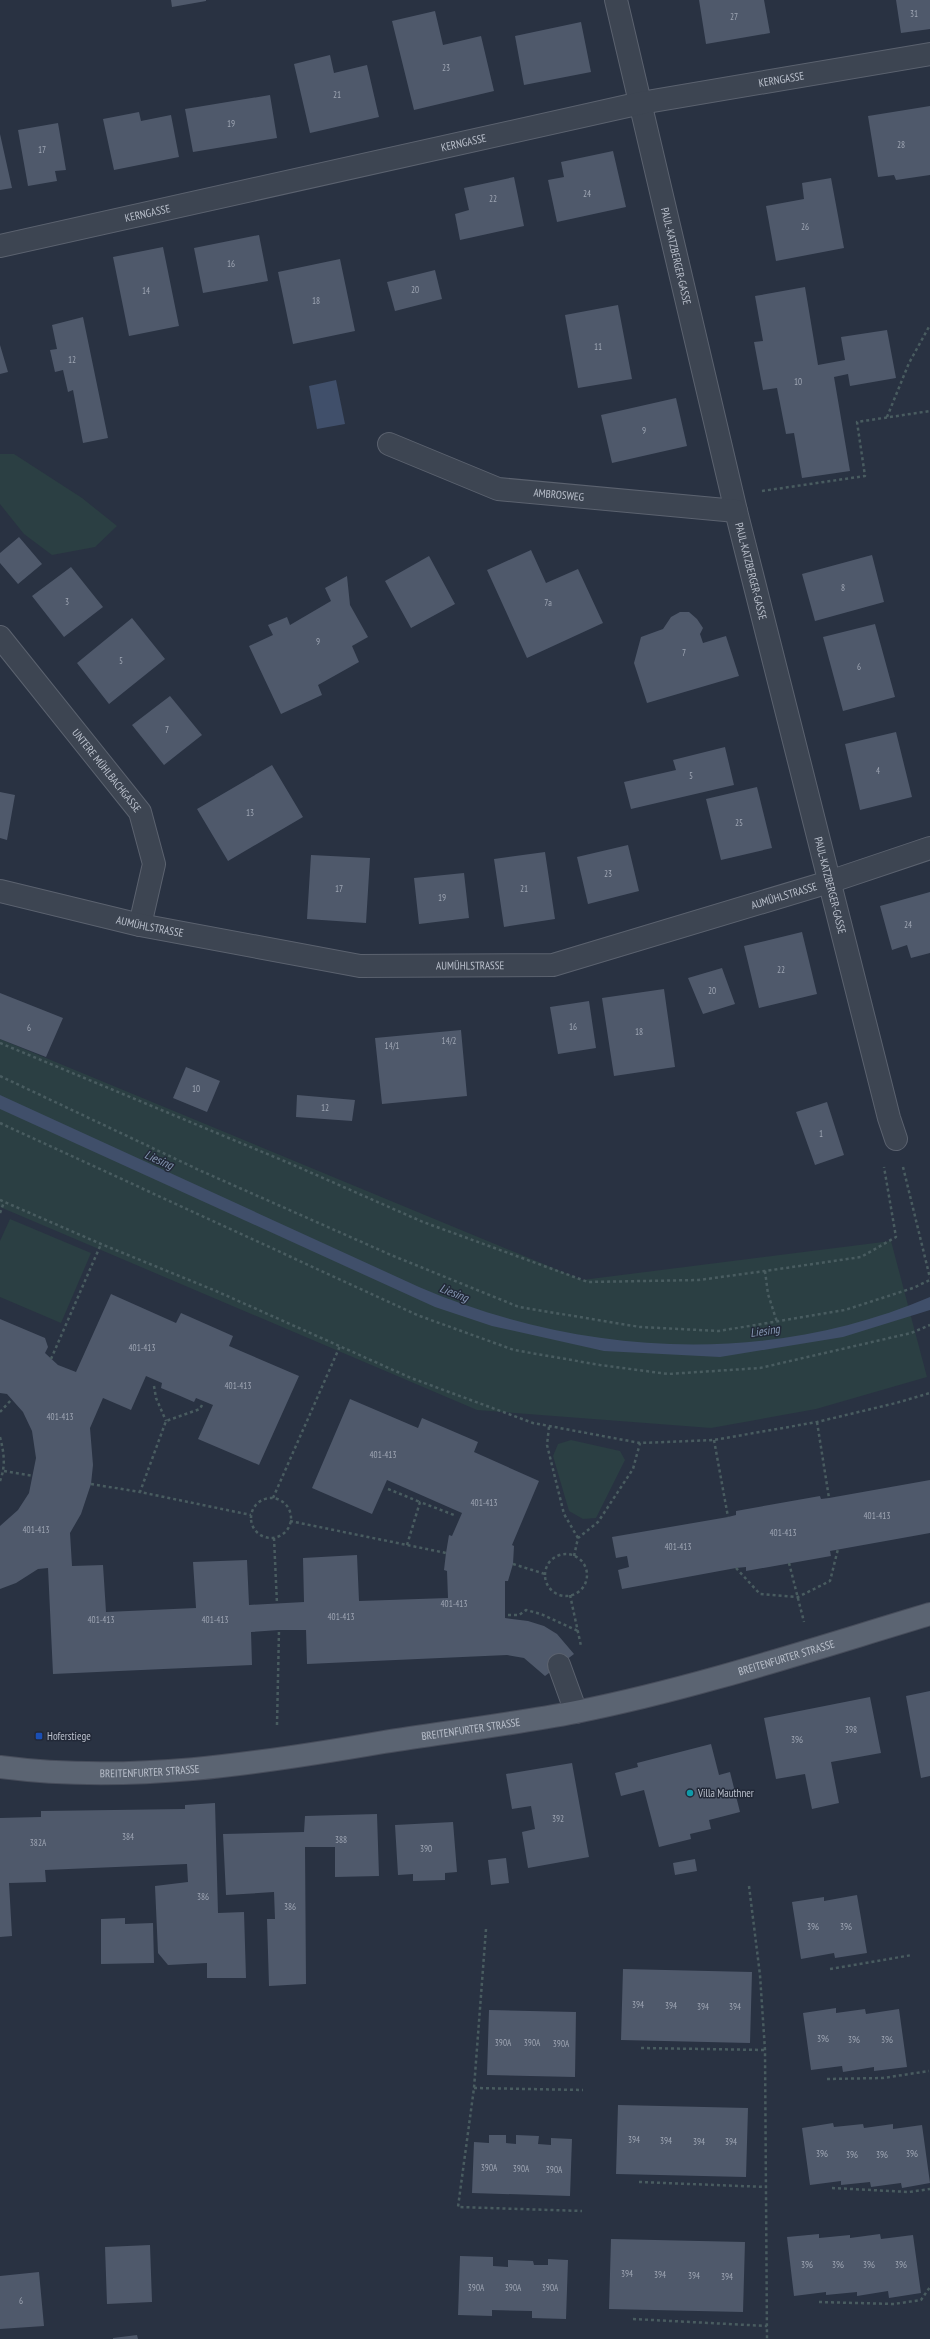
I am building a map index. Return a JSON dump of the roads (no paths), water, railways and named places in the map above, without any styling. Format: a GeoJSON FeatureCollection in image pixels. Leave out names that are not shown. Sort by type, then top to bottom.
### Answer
{"type":"FeatureCollection","features":[{"type":"Feature","properties":{"kind":"main road","name":"BREITENFURTER STRASSE"},"geometry":{"type":"LineString","coordinates":[[0,1767],[36,1772],[159,1773],[276,1760],[576,1712],[709,1679],[930,1614]]}},
{"type":"Feature","properties":{"kind":"street","name":"PAUL-KATZBERGER-GASSE"},"geometry":{"type":"LineString","coordinates":[[616,0],[734,503],[889,1118],[896,1139]]}},
{"type":"Feature","properties":{"kind":"street","name":"KERNGASSE"},"geometry":{"type":"LineString","coordinates":[[0,246],[641,103],[930,54]]}},
{"type":"Feature","properties":{"kind":"street","name":"AMBROSWEG"},"geometry":{"type":"LineString","coordinates":[[389,444],[498,489],[734,503]]}},
{"type":"Feature","properties":{"kind":"street","name":"UNTERE MÜHLBACHGASSE"},"geometry":{"type":"LineString","coordinates":[[0,637],[140,812],[154,864],[140,925]]}},
{"type":"Feature","properties":{"kind":"street","name":"AUMÜHLSTRASSE"},"geometry":{"type":"LineString","coordinates":[[0,891],[140,925],[360,966],[553,965],[829,882],[930,848]]}},
{"type":"Feature","properties":{"kind":"street"},"geometry":{"type":"LineString","coordinates":[[559,1665],[566,1680],[576,1712]]}},
{"type":"Feature","properties":{"kind":"water"},"geometry":{"type":"Polygon","coordinates":[[[336,380],[345,424],[317,429],[309,386],[336,380]]]}},
{"type":"Feature","properties":{"kind":"water","name":"Liesing"},"geometry":{"type":"Polygon","coordinates":[[[0,1095],[419,1287],[480,1310],[544,1328],[608,1339],[674,1344],[739,1343],[804,1335],[868,1319],[930,1297],[930,1310],[843,1337],[720,1357],[604,1351],[492,1326],[435,1307],[0,1109],[0,1095]]]}},
{"type":"Feature","properties":{"kind":"place","name":"Hoferstiege"},"geometry":{"type":"Point","coordinates":[39,1736]}},
{"type":"Feature","properties":{"kind":"place","name":"Villa Mauthner"},"geometry":{"type":"Point","coordinates":[690,1793]}}]}
